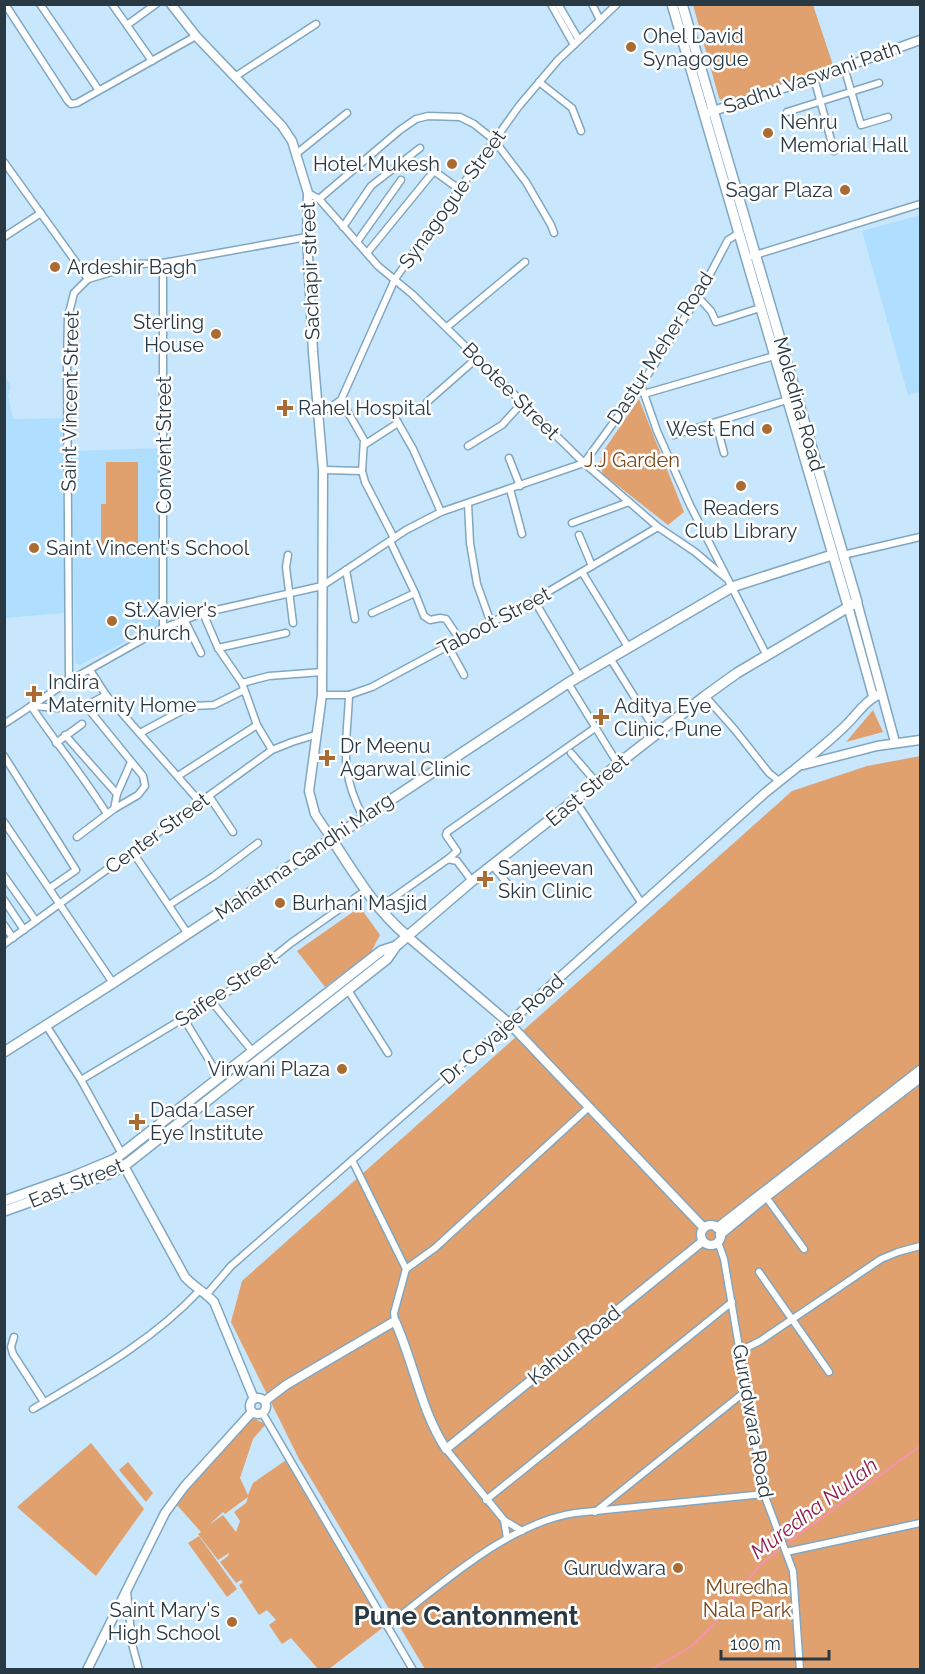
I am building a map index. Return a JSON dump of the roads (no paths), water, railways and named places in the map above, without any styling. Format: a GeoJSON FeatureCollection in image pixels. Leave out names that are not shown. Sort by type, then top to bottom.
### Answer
{"type":"FeatureCollection","features":[{"type":"Feature","properties":{"kind":"main road"},"geometry":{"type":"LineString","coordinates":[[672,4],[709,115]]}},
{"type":"Feature","properties":{"kind":"main road"},"geometry":{"type":"LineString","coordinates":[[682,4],[709,115]]}},
{"type":"Feature","properties":{"kind":"main road","name":"Moledina Road"},"geometry":{"type":"LineString","coordinates":[[709,115],[745,258],[832,555],[852,604]]}},
{"type":"Feature","properties":{"kind":"main road","name":"Moledina Road"},"geometry":{"type":"LineString","coordinates":[[709,115],[755,255],[843,555],[852,604]]}},
{"type":"Feature","properties":{"kind":"main road","name":"Mahatma Gandhi Marg"},"geometry":{"type":"LineString","coordinates":[[4,1052],[188,934],[579,676],[732,587],[832,555]]}},
{"type":"Feature","properties":{"kind":"main road","name":"East Street"},"geometry":{"type":"LineString","coordinates":[[4,1211],[111,1173],[124,1166],[387,959],[396,946],[472,881],[494,866],[657,733],[737,673],[852,604]]}},
{"type":"Feature","properties":{"kind":"main road"},"geometry":{"type":"LineString","coordinates":[[331,838],[379,908],[390,922],[407,936]]}},
{"type":"Feature","properties":{"kind":"main road","name":"East Street"},"geometry":{"type":"LineString","coordinates":[[4,1201],[93,1169],[122,1154],[381,951],[396,946]]}},
{"type":"Feature","properties":{"kind":"street"},"geometry":{"type":"LineString","coordinates":[[5,4],[72,104],[196,36]]}},
{"type":"Feature","properties":{"kind":"street"},"geometry":{"type":"LineString","coordinates":[[40,4],[98,89]]}},
{"type":"Feature","properties":{"kind":"street"},"geometry":{"type":"LineString","coordinates":[[112,4],[152,61]]}},
{"type":"Feature","properties":{"kind":"street"},"geometry":{"type":"LineString","coordinates":[[127,25],[156,4]]}},
{"type":"Feature","properties":{"kind":"street","name":"Sachapir street"},"geometry":{"type":"LineString","coordinates":[[171,4],[196,36],[282,126],[292,141],[308,193],[307,237],[323,470],[322,586]]}},
{"type":"Feature","properties":{"kind":"street"},"geometry":{"type":"LineString","coordinates":[[551,4],[576,43]]}},
{"type":"Feature","properties":{"kind":"street"},"geometry":{"type":"LineString","coordinates":[[558,4],[576,43]]}},
{"type":"Feature","properties":{"kind":"street"},"geometry":{"type":"LineString","coordinates":[[592,4],[600,21]]}},
{"type":"Feature","properties":{"kind":"street","name":"Synagogue Street"},"geometry":{"type":"LineString","coordinates":[[341,400],[395,279],[494,140],[539,82],[616,4]]}},
{"type":"Feature","properties":{"kind":"street"},"geometry":{"type":"LineString","coordinates":[[236,76],[316,24]]}},
{"type":"Feature","properties":{"kind":"street","name":"Sadhu Vaswani Path"},"geometry":{"type":"LineString","coordinates":[[845,70],[921,40]]}},
{"type":"Feature","properties":{"kind":"street","name":"Sadhu Vaswani Path"},"geometry":{"type":"LineString","coordinates":[[709,115],[921,45]]}},
{"type":"Feature","properties":{"kind":"street"},"geometry":{"type":"LineString","coordinates":[[845,70],[861,125],[888,117]]}},
{"type":"Feature","properties":{"kind":"street"},"geometry":{"type":"LineString","coordinates":[[814,80],[834,151]]}},
{"type":"Feature","properties":{"kind":"street"},"geometry":{"type":"LineString","coordinates":[[539,82],[572,108],[581,131]]}},
{"type":"Feature","properties":{"kind":"street"},"geometry":{"type":"LineString","coordinates":[[787,112],[879,83]]}},
{"type":"Feature","properties":{"kind":"street"},"geometry":{"type":"LineString","coordinates":[[296,154],[347,113]]}},
{"type":"Feature","properties":{"kind":"street"},"geometry":{"type":"LineString","coordinates":[[319,200],[400,130],[416,119],[428,116],[460,117],[474,124],[494,140],[526,182],[554,233]]}},
{"type":"Feature","properties":{"kind":"street"},"geometry":{"type":"LineString","coordinates":[[343,227],[371,186],[420,148]]}},
{"type":"Feature","properties":{"kind":"street"},"geometry":{"type":"LineString","coordinates":[[4,162],[88,279],[139,264],[163,263],[307,237]]}},
{"type":"Feature","properties":{"kind":"street"},"geometry":{"type":"LineString","coordinates":[[367,253],[434,171],[459,189]]}},
{"type":"Feature","properties":{"kind":"street"},"geometry":{"type":"LineString","coordinates":[[357,242],[401,180]]}},
{"type":"Feature","properties":{"kind":"street","name":"Bootee Street"},"geometry":{"type":"LineString","coordinates":[[308,193],[319,200],[378,266],[447,327],[584,463],[658,527],[726,578]]}},
{"type":"Feature","properties":{"kind":"street"},"geometry":{"type":"LineString","coordinates":[[745,258],[921,204]]}},
{"type":"Feature","properties":{"kind":"street"},"geometry":{"type":"LineString","coordinates":[[4,237],[41,213]]}},
{"type":"Feature","properties":{"kind":"street","name":"Dastur Meher Road"},"geometry":{"type":"LineString","coordinates":[[584,463],[641,385],[698,297],[728,240],[732,235],[739,233]]}},
{"type":"Feature","properties":{"kind":"street"},"geometry":{"type":"LineString","coordinates":[[447,327],[525,262]]}},
{"type":"Feature","properties":{"kind":"street","name":"Convent Street"},"geometry":{"type":"LineString","coordinates":[[163,263],[163,628]]}},
{"type":"Feature","properties":{"kind":"street","name":"Saint Vincent Street"},"geometry":{"type":"LineString","coordinates":[[69,681],[68,316],[74,294],[88,279]]}},
{"type":"Feature","properties":{"kind":"street"},"geometry":{"type":"LineString","coordinates":[[698,297],[711,311],[716,322],[760,308]]}},
{"type":"Feature","properties":{"kind":"street"},"geometry":{"type":"LineString","coordinates":[[644,394],[774,356]]}},
{"type":"Feature","properties":{"kind":"street"},"geometry":{"type":"LineString","coordinates":[[427,402],[477,358]]}},
{"type":"Feature","properties":{"kind":"street"},"geometry":{"type":"LineString","coordinates":[[641,385],[657,431],[726,578],[767,656]]}},
{"type":"Feature","properties":{"kind":"street"},"geometry":{"type":"LineString","coordinates":[[318,411],[330,408],[341,400],[364,440],[362,471],[365,482],[424,616],[427,620],[446,619],[460,640]]}},
{"type":"Feature","properties":{"kind":"street"},"geometry":{"type":"LineString","coordinates":[[674,435],[787,400]]}},
{"type":"Feature","properties":{"kind":"street"},"geometry":{"type":"LineString","coordinates":[[468,446],[501,425],[522,403]]}},
{"type":"Feature","properties":{"kind":"street"},"geometry":{"type":"LineString","coordinates":[[393,414],[422,467],[441,512]]}},
{"type":"Feature","properties":{"kind":"street"},"geometry":{"type":"LineString","coordinates":[[364,445],[398,423]]}},
{"type":"Feature","properties":{"kind":"street"},"geometry":{"type":"LineString","coordinates":[[716,423],[724,453]]}},
{"type":"Feature","properties":{"kind":"street"},"geometry":{"type":"LineString","coordinates":[[509,458],[520,486]]}},
{"type":"Feature","properties":{"kind":"street"},"geometry":{"type":"LineString","coordinates":[[4,723],[69,681],[163,628],[203,613],[322,586],[392,540],[441,512],[584,463]]}},
{"type":"Feature","properties":{"kind":"street"},"geometry":{"type":"LineString","coordinates":[[323,470],[362,471]]}},
{"type":"Feature","properties":{"kind":"street"},"geometry":{"type":"LineString","coordinates":[[510,489],[522,534]]}},
{"type":"Feature","properties":{"kind":"street"},"geometry":{"type":"LineString","coordinates":[[572,523],[629,502]]}},
{"type":"Feature","properties":{"kind":"street"},"geometry":{"type":"LineString","coordinates":[[468,504],[470,543],[477,585],[491,623]]}},
{"type":"Feature","properties":{"kind":"street","name":"Taboot Street"},"geometry":{"type":"LineString","coordinates":[[322,695],[349,696],[372,687],[534,600],[658,527]]}},
{"type":"Feature","properties":{"kind":"street"},"geometry":{"type":"LineString","coordinates":[[579,535],[592,566]]}},
{"type":"Feature","properties":{"kind":"street"},"geometry":{"type":"LineString","coordinates":[[843,555],[921,537]]}},
{"type":"Feature","properties":{"kind":"street"},"geometry":{"type":"LineString","coordinates":[[288,555],[286,567],[293,623]]}},
{"type":"Feature","properties":{"kind":"street"},"geometry":{"type":"LineString","coordinates":[[346,570],[355,619]]}},
{"type":"Feature","properties":{"kind":"street"},"geometry":{"type":"LineString","coordinates":[[582,572],[628,647]]}},
{"type":"Feature","properties":{"kind":"street"},"geometry":{"type":"LineString","coordinates":[[322,586],[322,695],[309,791],[315,814],[331,838]]}},
{"type":"Feature","properties":{"kind":"street"},"geometry":{"type":"LineString","coordinates":[[372,613],[415,593]]}},
{"type":"Feature","properties":{"kind":"street"},"geometry":{"type":"LineString","coordinates":[[534,600],[579,676]]}},
{"type":"Feature","properties":{"kind":"street"},"geometry":{"type":"LineString","coordinates":[[852,604],[877,695],[891,722],[905,741]]}},
{"type":"Feature","properties":{"kind":"street"},"geometry":{"type":"LineString","coordinates":[[203,613],[218,648],[243,686],[257,725],[273,750]]}},
{"type":"Feature","properties":{"kind":"street"},"geometry":{"type":"LineString","coordinates":[[184,620],[201,653]]}},
{"type":"Feature","properties":{"kind":"street"},"geometry":{"type":"LineString","coordinates":[[218,648],[286,633]]}},
{"type":"Feature","properties":{"kind":"street"},"geometry":{"type":"LineString","coordinates":[[448,646],[464,675]]}},
{"type":"Feature","properties":{"kind":"street"},"geometry":{"type":"LineString","coordinates":[[610,658],[657,733]]}},
{"type":"Feature","properties":{"kind":"street"},"geometry":{"type":"LineString","coordinates":[[90,670],[106,695],[200,802]]}},
{"type":"Feature","properties":{"kind":"street"},"geometry":{"type":"LineString","coordinates":[[140,733],[185,709],[193,706],[213,705],[243,686],[269,676],[322,672]]}},
{"type":"Feature","properties":{"kind":"street"},"geometry":{"type":"LineString","coordinates":[[568,683],[618,764]]}},
{"type":"Feature","properties":{"kind":"street"},"geometry":{"type":"LineString","coordinates":[[31,706],[58,708],[86,706],[106,695]]}},
{"type":"Feature","properties":{"kind":"street","name":"Dr. Coyajee Road"},"geometry":{"type":"LineString","coordinates":[[33,1408],[120,1358],[203,1293],[779,782],[832,738],[877,695]]}},
{"type":"Feature","properties":{"kind":"street"},"geometry":{"type":"LineString","coordinates":[[349,696],[344,746],[346,774],[352,795],[363,817]]}},
{"type":"Feature","properties":{"kind":"street"},"geometry":{"type":"LineString","coordinates":[[705,696],[779,782]]}},
{"type":"Feature","properties":{"kind":"street"},"geometry":{"type":"LineString","coordinates":[[31,706],[89,785],[107,814]]}},
{"type":"Feature","properties":{"kind":"street"},"geometry":{"type":"LineString","coordinates":[[77,837],[114,809],[138,795],[145,786],[142,776],[86,706]]}},
{"type":"Feature","properties":{"kind":"street"},"geometry":{"type":"LineString","coordinates":[[891,722],[895,742]]}},
{"type":"Feature","properties":{"kind":"street"},"geometry":{"type":"LineString","coordinates":[[56,743],[82,724]]}},
{"type":"Feature","properties":{"kind":"street"},"geometry":{"type":"LineString","coordinates":[[178,776],[257,725]]}},
{"type":"Feature","properties":{"kind":"street"},"geometry":{"type":"LineString","coordinates":[[379,908],[457,851],[446,835],[447,832],[595,728]]}},
{"type":"Feature","properties":{"kind":"street"},"geometry":{"type":"LineString","coordinates":[[65,735],[117,794]]}},
{"type":"Feature","properties":{"kind":"street","name":"Center Street"},"geometry":{"type":"LineString","coordinates":[[4,944],[273,750],[292,741],[315,735]]}},
{"type":"Feature","properties":{"kind":"street"},"geometry":{"type":"LineString","coordinates":[[832,738],[836,752],[841,755]]}},
{"type":"Feature","properties":{"kind":"street"},"geometry":{"type":"LineString","coordinates":[[800,766],[895,742],[921,740]]}},
{"type":"Feature","properties":{"kind":"street"},"geometry":{"type":"LineString","coordinates":[[571,753],[596,782]]}},
{"type":"Feature","properties":{"kind":"street"},"geometry":{"type":"LineString","coordinates":[[4,756],[76,870],[50,888]]}},
{"type":"Feature","properties":{"kind":"street"},"geometry":{"type":"LineString","coordinates":[[114,809],[117,794],[131,762]]}},
{"type":"Feature","properties":{"kind":"street"},"geometry":{"type":"LineString","coordinates":[[208,796],[233,832]]}},
{"type":"Feature","properties":{"kind":"street"},"geometry":{"type":"LineString","coordinates":[[575,800],[642,904]]}},
{"type":"Feature","properties":{"kind":"street"},"geometry":{"type":"LineString","coordinates":[[4,822],[113,983]]}},
{"type":"Feature","properties":{"kind":"street"},"geometry":{"type":"LineString","coordinates":[[169,905],[214,876],[258,843]]}},
{"type":"Feature","properties":{"kind":"street"},"geometry":{"type":"LineString","coordinates":[[132,851],[188,934]]}},
{"type":"Feature","properties":{"kind":"street"},"geometry":{"type":"LineString","coordinates":[[447,860],[457,861],[472,881]]}},
{"type":"Feature","properties":{"kind":"street"},"geometry":{"type":"LineString","coordinates":[[494,866],[511,888]]}},
{"type":"Feature","properties":{"kind":"street"},"geometry":{"type":"LineString","coordinates":[[4,876],[36,921]]}},
{"type":"Feature","properties":{"kind":"street","name":"Saifee Street"},"geometry":{"type":"LineString","coordinates":[[81,1080],[239,985],[291,943],[366,891]]}},
{"type":"Feature","properties":{"kind":"street"},"geometry":{"type":"LineString","coordinates":[[4,900],[24,930]]}},
{"type":"Feature","properties":{"kind":"street"},"geometry":{"type":"LineString","coordinates":[[4,925],[13,938]]}},
{"type":"Feature","properties":{"kind":"street"},"geometry":{"type":"LineString","coordinates":[[407,936],[509,1023],[704,1228]]}},
{"type":"Feature","properties":{"kind":"street"},"geometry":{"type":"LineString","coordinates":[[348,990],[388,1053]]}},
{"type":"Feature","properties":{"kind":"street"},"geometry":{"type":"LineString","coordinates":[[212,1002],[253,1052]]}},
{"type":"Feature","properties":{"kind":"street"},"geometry":{"type":"LineString","coordinates":[[184,1019],[220,1078]]}},
{"type":"Feature","properties":{"kind":"street"},"geometry":{"type":"LineString","coordinates":[[46,1025],[81,1080],[122,1154]]}},
{"type":"Feature","properties":{"kind":"street"},"geometry":{"type":"LineString","coordinates":[[718,1235],[709,1226],[701,1233],[703,1241],[710,1245],[718,1235],[921,1070]]}},
{"type":"Feature","properties":{"kind":"street"},"geometry":{"type":"LineString","coordinates":[[718,1235],[921,1078]]}},
{"type":"Feature","properties":{"kind":"street"},"geometry":{"type":"LineString","coordinates":[[522,1531],[504,1520],[486,1500],[446,1449],[432,1424],[395,1321],[396,1303],[406,1269],[435,1248],[589,1107]]}},
{"type":"Feature","properties":{"kind":"street"},"geometry":{"type":"LineString","coordinates":[[352,1160],[406,1269]]}},
{"type":"Feature","properties":{"kind":"street"},"geometry":{"type":"LineString","coordinates":[[124,1166],[185,1277],[218,1309],[254,1399]]}},
{"type":"Feature","properties":{"kind":"street"},"geometry":{"type":"LineString","coordinates":[[766,1197],[804,1249]]}},
{"type":"Feature","properties":{"kind":"street","name":"Gurudwara Road"},"geometry":{"type":"LineString","coordinates":[[718,1235],[732,1302],[764,1494],[793,1571],[800,1670]]}},
{"type":"Feature","properties":{"kind":"street","name":"Kahun Road"},"geometry":{"type":"LineString","coordinates":[[446,1449],[703,1241]]}},
{"type":"Feature","properties":{"kind":"street"},"geometry":{"type":"LineString","coordinates":[[740,1351],[760,1341],[881,1259],[921,1246]]}},
{"type":"Feature","properties":{"kind":"street"},"geometry":{"type":"LineString","coordinates":[[759,1272],[829,1372]]}},
{"type":"Feature","properties":{"kind":"street"},"geometry":{"type":"LineString","coordinates":[[486,1500],[732,1302]]}},
{"type":"Feature","properties":{"kind":"street"},"geometry":{"type":"LineString","coordinates":[[265,1401],[286,1385],[395,1321]]}},
{"type":"Feature","properties":{"kind":"street"},"geometry":{"type":"LineString","coordinates":[[14,1337],[11,1347],[13,1354],[44,1402]]}},
{"type":"Feature","properties":{"kind":"street"},"geometry":{"type":"LineString","coordinates":[[595,1512],[747,1390]]}},
{"type":"Feature","properties":{"kind":"street"},"geometry":{"type":"LineString","coordinates":[[254,1399],[265,1401]]}},
{"type":"Feature","properties":{"kind":"street"},"geometry":{"type":"LineString","coordinates":[[252,1412],[250,1405],[254,1399]]}},
{"type":"Feature","properties":{"kind":"street"},"geometry":{"type":"LineString","coordinates":[[263,1414],[267,1408],[265,1401]]}},
{"type":"Feature","properties":{"kind":"street"},"geometry":{"type":"LineString","coordinates":[[252,1412],[263,1414]]}},
{"type":"Feature","properties":{"kind":"street"},"geometry":{"type":"LineString","coordinates":[[87,1670],[157,1528],[173,1501],[252,1412]]}},
{"type":"Feature","properties":{"kind":"street"},"geometry":{"type":"LineString","coordinates":[[263,1414],[413,1670]]}},
{"type":"Feature","properties":{"kind":"street"},"geometry":{"type":"LineString","coordinates":[[387,1626],[500,1541],[560,1516],[764,1494]]}},
{"type":"Feature","properties":{"kind":"street"},"geometry":{"type":"LineString","coordinates":[[504,1520],[507,1538]]}},
{"type":"Feature","properties":{"kind":"street"},"geometry":{"type":"LineString","coordinates":[[785,1550],[921,1523]]}},
{"type":"Feature","properties":{"kind":"street"},"geometry":{"type":"LineString","coordinates":[[126,1590],[132,1644],[139,1670]]}},
{"type":"Feature","properties":{"kind":"waterway","name":"Muredha Nullah"},"geometry":{"type":"LineString","coordinates":[[650,1670],[689,1648],[712,1626],[759,1566],[920,1446]]}},
{"type":"Feature","properties":{"kind":"place","name":"Ohel David Synagogue"},"geometry":{"type":"Point","coordinates":[631,47]}},
{"type":"Feature","properties":{"kind":"place","name":"Nehru Memorial Hall"},"geometry":{"type":"Point","coordinates":[768,133]}},
{"type":"Feature","properties":{"kind":"place","name":"Hotel Mukesh"},"geometry":{"type":"Point","coordinates":[452,164]}},
{"type":"Feature","properties":{"kind":"place","name":"Sagar Plaza"},"geometry":{"type":"Point","coordinates":[845,190]}},
{"type":"Feature","properties":{"kind":"place","name":"Ardeshir Bagh"},"geometry":{"type":"Point","coordinates":[55,267]}},
{"type":"Feature","properties":{"kind":"place","name":"Sterling House"},"geometry":{"type":"Point","coordinates":[216,334]}},
{"type":"Feature","properties":{"kind":"place","name":"Rahel Hospital"},"geometry":{"type":"Point","coordinates":[285,408]}},
{"type":"Feature","properties":{"kind":"place","name":"West End"},"geometry":{"type":"Point","coordinates":[767,429]}},
{"type":"Feature","properties":{"kind":"place","name":"Readers Club Library"},"geometry":{"type":"Point","coordinates":[741,486]}},
{"type":"Feature","properties":{"kind":"place","name":"Saint Vincent's School"},"geometry":{"type":"Point","coordinates":[34,548]}},
{"type":"Feature","properties":{"kind":"place","name":"St.Xavier's Church"},"geometry":{"type":"Point","coordinates":[112,621]}},
{"type":"Feature","properties":{"kind":"place","name":"Indira Maternity Home"},"geometry":{"type":"Point","coordinates":[34,694]}},
{"type":"Feature","properties":{"kind":"place","name":"Aditya Eye Clinic, Pune"},"geometry":{"type":"Point","coordinates":[601,717]}},
{"type":"Feature","properties":{"kind":"place","name":"Dr Meenu Agarwal Clinic"},"geometry":{"type":"Point","coordinates":[327,758]}},
{"type":"Feature","properties":{"kind":"place","name":"Sanjeevan Skin Clinic"},"geometry":{"type":"Point","coordinates":[485,879]}},
{"type":"Feature","properties":{"kind":"place","name":"Burhani Masjid"},"geometry":{"type":"Point","coordinates":[280,903]}},
{"type":"Feature","properties":{"kind":"place","name":"Virwani Plaza"},"geometry":{"type":"Point","coordinates":[342,1069]}},
{"type":"Feature","properties":{"kind":"place","name":"Dada Laser Eye Institute"},"geometry":{"type":"Point","coordinates":[137,1122]}},
{"type":"Feature","properties":{"kind":"place","name":"Gurudwara"},"geometry":{"type":"Point","coordinates":[678,1568]}},
{"type":"Feature","properties":{"kind":"place","name":"Saint Mary's High School"},"geometry":{"type":"Point","coordinates":[232,1622]}},
{"type":"Feature","properties":{"kind":"district","name":"Pune Cantonment"},"geometry":{"type":"Point","coordinates":[466,1616]}},
{"type":"Feature","properties":{"kind":"park label","name":"J.J Garden"},"geometry":{"type":"Point","coordinates":[632,460]}},
{"type":"Feature","properties":{"kind":"park label","name":"Muredha Nala Park"},"geometry":{"type":"Point","coordinates":[747,1598]}}]}
